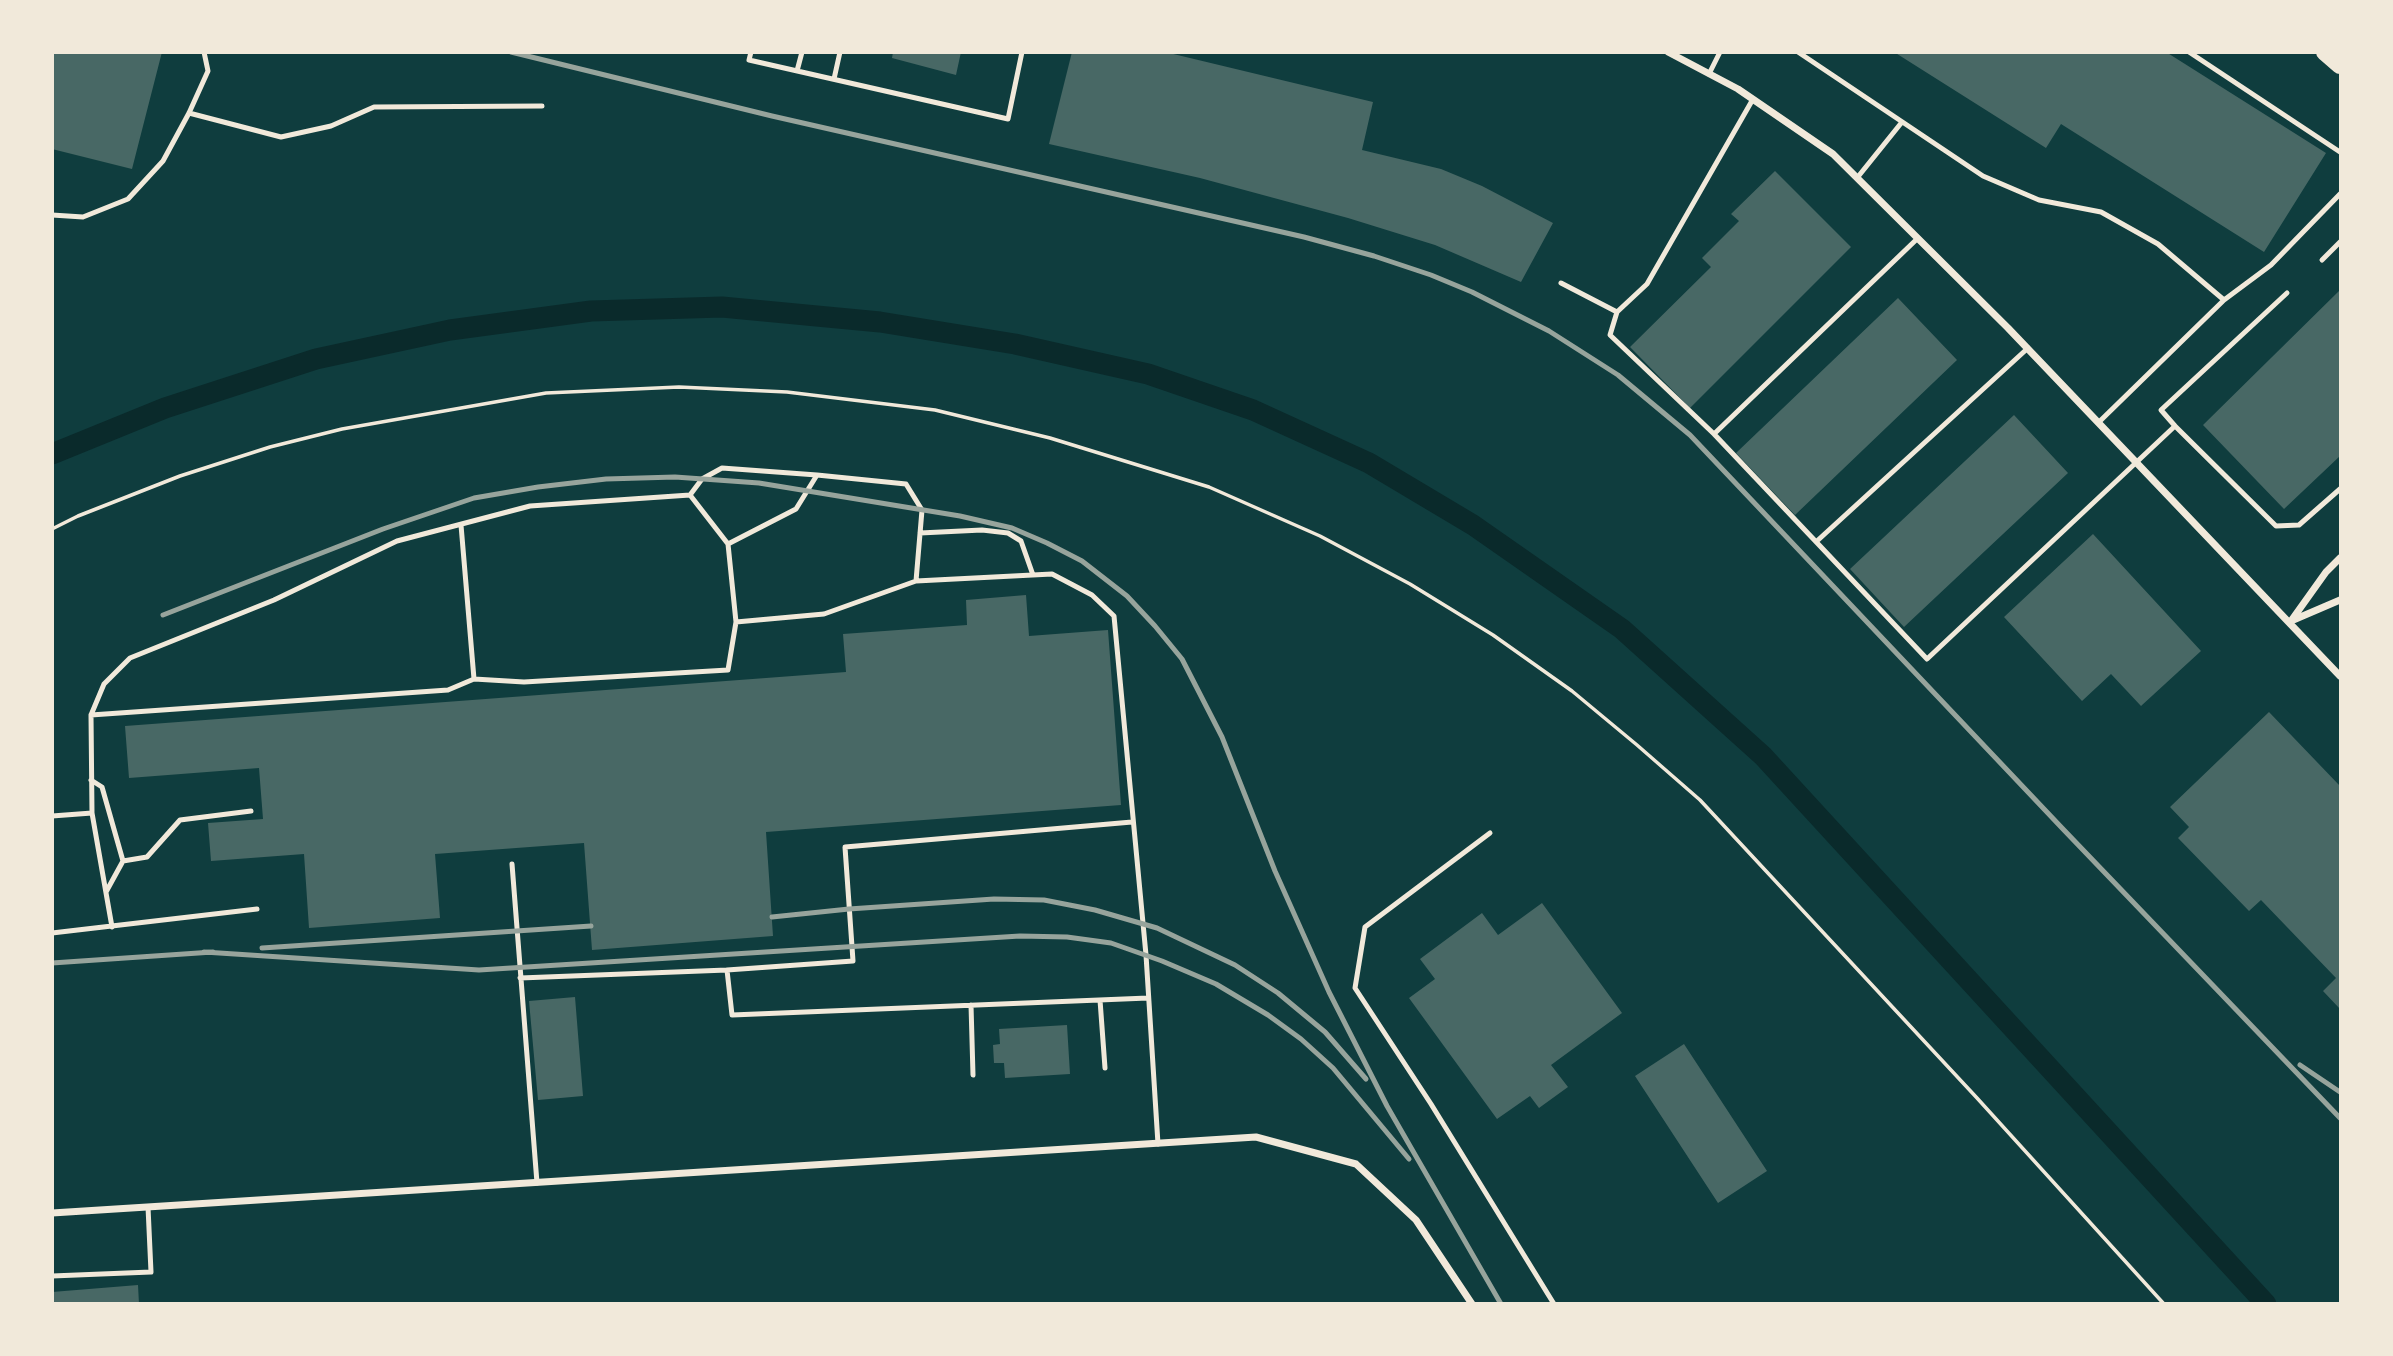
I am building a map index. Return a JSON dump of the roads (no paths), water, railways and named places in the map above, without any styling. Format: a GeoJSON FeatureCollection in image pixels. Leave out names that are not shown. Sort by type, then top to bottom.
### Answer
{"type":"FeatureCollection","features":[{"type":"Feature","properties":{"kind":"main road"},"geometry":{"type":"LineString","coordinates":[[2325,52],[2340,65]]}},
{"type":"Feature","properties":{"kind":"street"},"geometry":{"type":"LineString","coordinates":[[1668,52],[1753,99],[1833,154],[2028,348],[2291,621],[2340,676]]}},
{"type":"Feature","properties":{"kind":"street"},"geometry":{"type":"LineString","coordinates":[[2291,621],[2326,572],[2340,558]]}},
{"type":"Feature","properties":{"kind":"street"},"geometry":{"type":"LineString","coordinates":[[2291,621],[2340,600]]}},
{"type":"Feature","properties":{"kind":"street"},"geometry":{"type":"LineString","coordinates":[[52,1213],[1256,1137],[1356,1164],[1416,1220],[1472,1304]]}},
{"type":"Feature","properties":{"kind":"lane"},"geometry":{"type":"LineString","coordinates":[[52,215],[83,217],[128,199],[163,161],[188,113],[208,71],[204,52]]}},
{"type":"Feature","properties":{"kind":"lane"},"geometry":{"type":"LineString","coordinates":[[751,52],[749,60],[1008,119],[1023,52]]}},
{"type":"Feature","properties":{"kind":"lane"},"geometry":{"type":"LineString","coordinates":[[797,71],[802,52]]}},
{"type":"Feature","properties":{"kind":"lane"},"geometry":{"type":"LineString","coordinates":[[834,79],[840,52]]}},
{"type":"Feature","properties":{"kind":"lane"},"geometry":{"type":"LineString","coordinates":[[1709,74],[1720,52]]}},
{"type":"Feature","properties":{"kind":"lane"},"geometry":{"type":"LineString","coordinates":[[1798,52],[1983,176],[2039,200],[2101,212],[2158,244],[2224,300]]}},
{"type":"Feature","properties":{"kind":"lane"},"geometry":{"type":"LineString","coordinates":[[2189,52],[2340,152]]}},
{"type":"Feature","properties":{"kind":"lane"},"geometry":{"type":"LineString","coordinates":[[1753,99],[1647,284],[1618,312],[1610,335],[1714,434],[1927,659],[2175,426]]}},
{"type":"Feature","properties":{"kind":"lane"},"geometry":{"type":"LineString","coordinates":[[188,113],[281,136],[331,126],[373,107],[542,106]]}},
{"type":"Feature","properties":{"kind":"lane"},"geometry":{"type":"LineString","coordinates":[[1857,178],[1902,122]]}},
{"type":"Feature","properties":{"kind":"lane"},"geometry":{"type":"LineString","coordinates":[[2099,422],[2224,300],[2271,265],[2340,194]]}},
{"type":"Feature","properties":{"kind":"lane"},"geometry":{"type":"LineString","coordinates":[[1714,434],[1918,239]]}},
{"type":"Feature","properties":{"kind":"lane"},"geometry":{"type":"LineString","coordinates":[[2322,260],[2340,242]]}},
{"type":"Feature","properties":{"kind":"lane"},"geometry":{"type":"LineString","coordinates":[[1561,283],[1618,312]]}},
{"type":"Feature","properties":{"kind":"lane"},"geometry":{"type":"LineString","coordinates":[[2287,293],[2161,410],[2276,526],[2299,525],[2340,489]]}},
{"type":"Feature","properties":{"kind":"lane"},"geometry":{"type":"LineString","coordinates":[[1817,541],[2028,348]]}},
{"type":"Feature","properties":{"kind":"lane"},"geometry":{"type":"LineString","coordinates":[[113,927],[92,813],[91,715],[104,684],[130,658],[274,600],[397,541],[530,506],[690,495],[702,479],[722,468],[817,475],[906,484],[922,510],[916,581]]}},
{"type":"Feature","properties":{"kind":"lane"},"geometry":{"type":"LineString","coordinates":[[728,544],[796,509],[817,475]]}},
{"type":"Feature","properties":{"kind":"lane"},"geometry":{"type":"LineString","coordinates":[[91,715],[448,690],[474,679],[524,682],[728,670],[736,622],[728,544],[690,495]]}},
{"type":"Feature","properties":{"kind":"lane"},"geometry":{"type":"LineString","coordinates":[[461,525],[474,679]]}},
{"type":"Feature","properties":{"kind":"lane"},"geometry":{"type":"LineString","coordinates":[[920,533],[982,530],[1008,533],[1021,541],[1033,575]]}},
{"type":"Feature","properties":{"kind":"lane"},"geometry":{"type":"LineString","coordinates":[[736,622],[824,614],[916,581],[1052,574],[1092,595],[1114,616],[1158,1143]]}},
{"type":"Feature","properties":{"kind":"lane"},"geometry":{"type":"LineString","coordinates":[[91,780],[102,787],[123,861],[107,892]]}},
{"type":"Feature","properties":{"kind":"lane"},"geometry":{"type":"LineString","coordinates":[[123,861],[147,857],[180,820],[251,811]]}},
{"type":"Feature","properties":{"kind":"lane"},"geometry":{"type":"LineString","coordinates":[[52,816],[92,813]]}},
{"type":"Feature","properties":{"kind":"lane"},"geometry":{"type":"LineString","coordinates":[[520,978],[727,970],[853,961],[845,847],[1132,822]]}},
{"type":"Feature","properties":{"kind":"lane"},"geometry":{"type":"LineString","coordinates":[[1490,833],[1365,927],[1355,988],[1431,1104],[1554,1304]]}},
{"type":"Feature","properties":{"kind":"lane"},"geometry":{"type":"LineString","coordinates":[[512,864],[537,1183]]}},
{"type":"Feature","properties":{"kind":"lane"},"geometry":{"type":"LineString","coordinates":[[52,933],[257,909]]}},
{"type":"Feature","properties":{"kind":"lane"},"geometry":{"type":"LineString","coordinates":[[727,970],[732,1015],[1148,998]]}},
{"type":"Feature","properties":{"kind":"lane"},"geometry":{"type":"LineString","coordinates":[[1100,1000],[1105,1068]]}},
{"type":"Feature","properties":{"kind":"lane"},"geometry":{"type":"LineString","coordinates":[[971,1005],[973,1075]]}},
{"type":"Feature","properties":{"kind":"lane"},"geometry":{"type":"LineString","coordinates":[[52,1276],[151,1272],[148,1207]]}},
{"type":"Feature","properties":{"kind":"waterway"},"geometry":{"type":"LineString","coordinates":[[52,454],[165,408],[316,359],[450,330],[591,311],[722,307],[880,322],[1015,344],[1148,374],[1253,410],[1369,463],[1473,525],[1622,629],[1763,756],[2266,1304]]}},
{"type":"Feature","properties":{"kind":"railway"},"geometry":{"type":"LineString","coordinates":[[511,52],[772,116],[1304,237],[1431,275],[1472,292],[1549,331],[1618,375],[1690,435],[2340,1118]]}},
{"type":"Feature","properties":{"kind":"railway"},"geometry":{"type":"LineString","coordinates":[[163,615],[383,529],[474,498],[606,479],[675,477],[759,483],[960,516],[1012,528],[1082,561],[1127,596],[1182,659],[1222,737],[1275,871],[1329,992],[1387,1106],[1501,1304]]}},
{"type":"Feature","properties":{"kind":"railway"},"geometry":{"type":"LineString","coordinates":[[772,917],[994,899],[1044,900],[1095,910],[1157,928],[1235,965],[1278,993],[1325,1032],[1366,1079]]}},
{"type":"Feature","properties":{"kind":"railway"},"geometry":{"type":"LineString","coordinates":[[262,948],[591,926]]}},
{"type":"Feature","properties":{"kind":"railway"},"geometry":{"type":"LineString","coordinates":[[204,952],[479,970],[1020,936],[1067,937],[1111,943],[1216,984],[1268,1015],[1301,1039],[1333,1068],[1409,1159]]}},
{"type":"Feature","properties":{"kind":"railway"},"geometry":{"type":"LineString","coordinates":[[52,963],[213,952]]}},
{"type":"Feature","properties":{"kind":"railway"},"geometry":{"type":"LineString","coordinates":[[2300,1065],[2340,1092]]}}]}
